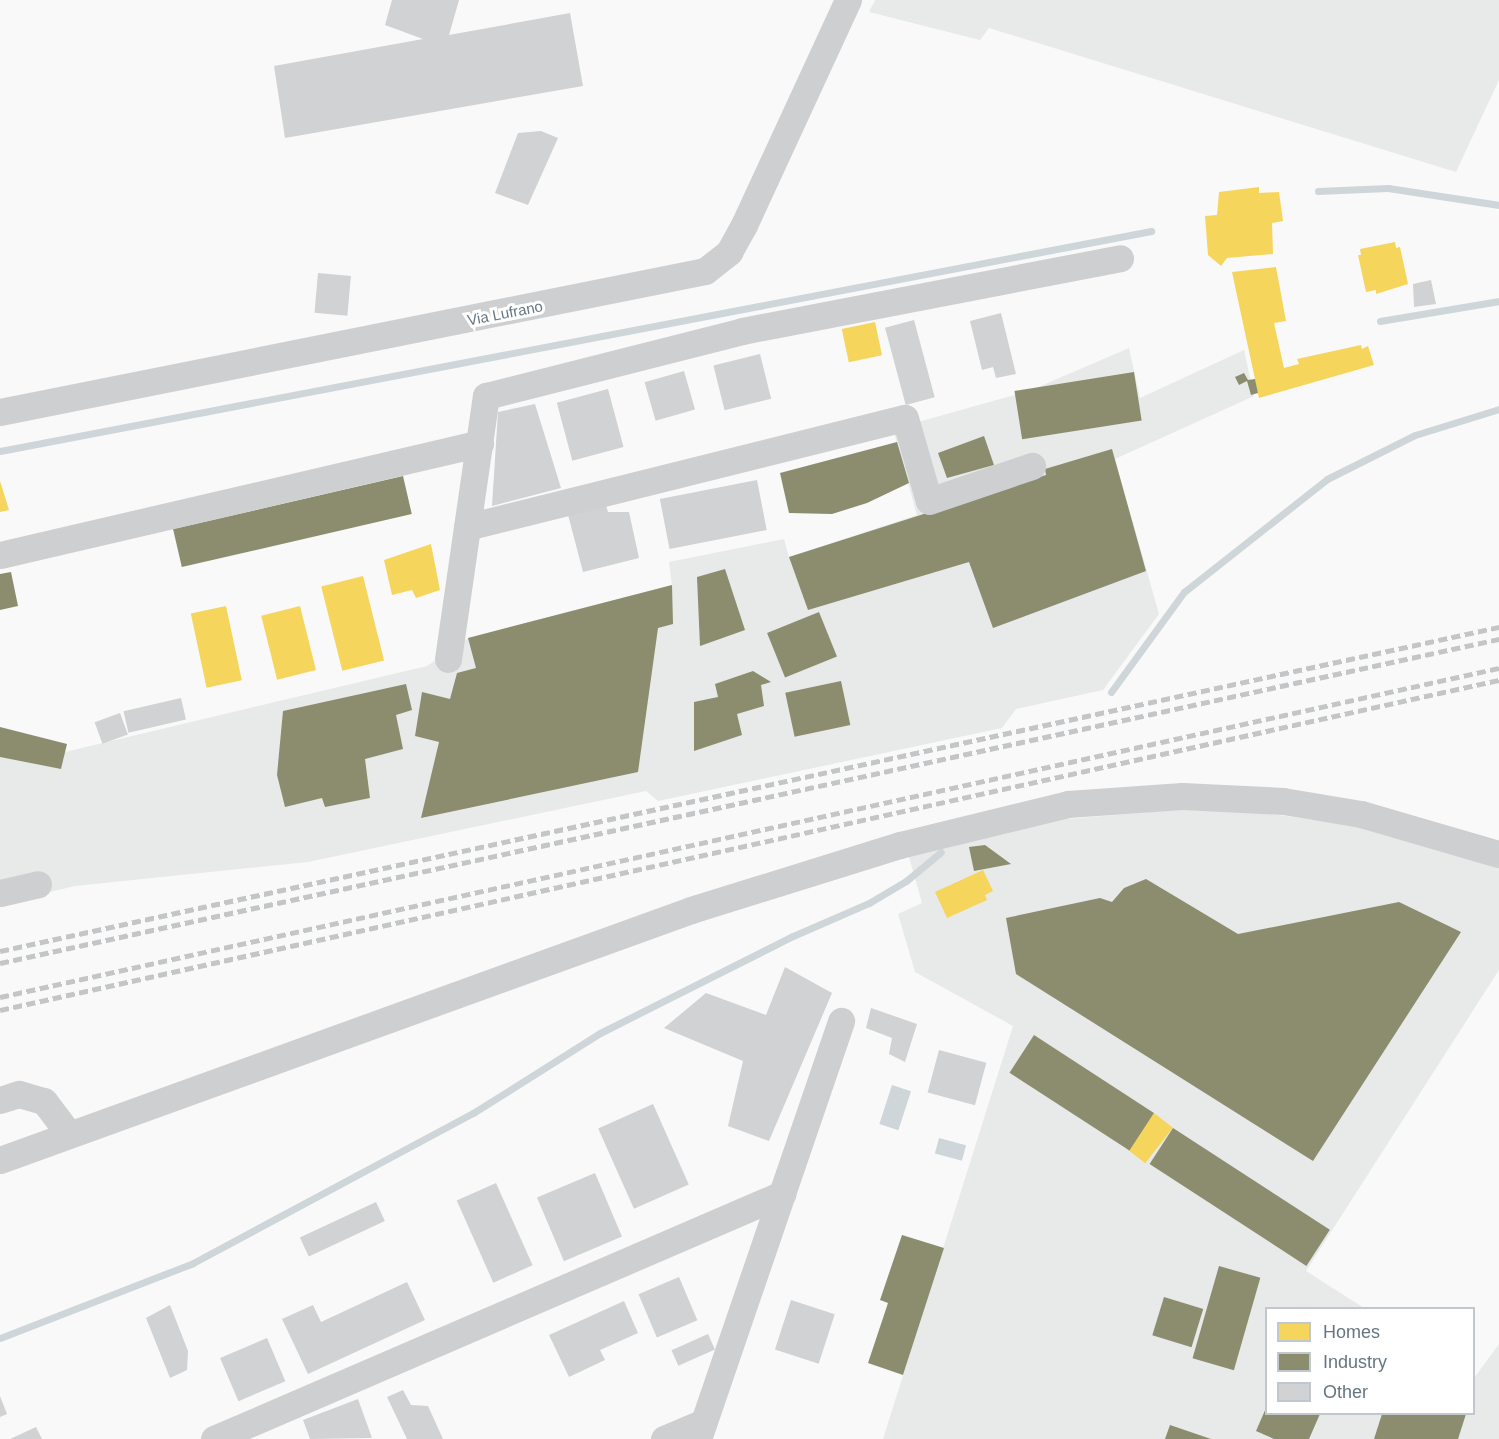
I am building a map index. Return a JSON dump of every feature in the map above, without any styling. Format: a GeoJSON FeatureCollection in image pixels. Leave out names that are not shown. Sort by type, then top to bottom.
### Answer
{"type":"FeatureCollection","features":[{"type":"Feature","properties":{"kind":"street","name":"Via Lufrano"},"geometry":{"type":"LineString","coordinates":[[0,412],[705,271],[729,252],[744,225],[848,0]]}},
{"type":"Feature","properties":{"kind":"street"},"geometry":{"type":"LineString","coordinates":[[448,659],[486,396],[742,331],[1120,258]]}},
{"type":"Feature","properties":{"kind":"street"},"geometry":{"type":"LineString","coordinates":[[467,527],[905,418],[929,501],[1032,466]]}},
{"type":"Feature","properties":{"kind":"street"},"geometry":{"type":"LineString","coordinates":[[0,555],[480,443]]}},
{"type":"Feature","properties":{"kind":"street"},"geometry":{"type":"LineString","coordinates":[[0,1160],[691,910],[900,845],[1068,804],[1182,796],[1283,801],[1361,814],[1499,854]]}},
{"type":"Feature","properties":{"kind":"street"},"geometry":{"type":"LineString","coordinates":[[0,893],[39,884]]}},
{"type":"Feature","properties":{"kind":"street"},"geometry":{"type":"LineString","coordinates":[[664,1439],[701,1430],[841,1021]]}},
{"type":"Feature","properties":{"kind":"street"},"geometry":{"type":"LineString","coordinates":[[0,1100],[19,1094],[44,1101],[69,1134]]}},
{"type":"Feature","properties":{"kind":"street"},"geometry":{"type":"LineString","coordinates":[[214,1439],[782,1194]]}},
{"type":"Feature","properties":{"kind":"shaded area"},"geometry":{"type":"Polygon","coordinates":[[[875,0],[1499,0],[1499,80],[1456,172],[989,28],[980,40],[869,12],[875,0]]]}},
{"type":"Feature","properties":{"kind":"shaded area"},"geometry":{"type":"Polygon","coordinates":[[[1129,348],[1140,398],[1244,350],[1254,396],[1115,459],[1159,614],[1103,690],[1016,709],[1002,728],[658,801],[646,791],[308,862],[75,886],[0,904],[0,757],[61,769],[65,752],[427,666],[468,638],[672,585],[669,562],[784,539],[789,557],[917,515],[893,429],[1029,391],[1129,348]]]}},
{"type":"Feature","properties":{"kind":"shaded area"},"geometry":{"type":"Polygon","coordinates":[[[1188,809],[1272,814],[1359,827],[1499,867],[1499,970],[1306,1271],[1362,1307],[1265,1307],[1265,1415],[1475,1415],[1475,1377],[1499,1344],[1499,1439],[883,1439],[1013,1026],[915,972],[898,914],[922,903],[909,857],[1067,819],[1188,809]]]}},
{"type":"Feature","properties":{"kind":"shaded area"},"geometry":{"type":"Polygon","coordinates":[[[892,1085],[911,1091],[898,1130],[879,1124],[892,1085]]]}},
{"type":"Feature","properties":{"kind":"shaded area"},"geometry":{"type":"Polygon","coordinates":[[[939,1138],[966,1145],[962,1161],[935,1153],[939,1138]]]}},
{"type":"Feature","properties":{"kind":"building: Homes"},"geometry":{"type":"Polygon","coordinates":[[[1259,187],[1259,193],[1279,192],[1283,221],[1272,223],[1273,254],[1227,258],[1221,266],[1208,255],[1205,216],[1217,215],[1219,192],[1259,187]]]}},
{"type":"Feature","properties":{"kind":"building: Homes"},"geometry":{"type":"Polygon","coordinates":[[[1395,242],[1396,248],[1400,247],[1408,284],[1376,294],[1376,290],[1366,292],[1358,255],[1361,255],[1360,249],[1395,242]]]}},
{"type":"Feature","properties":{"kind":"building: Homes"},"geometry":{"type":"Polygon","coordinates":[[[1276,267],[1286,321],[1274,323],[1284,368],[1299,364],[1297,359],[1361,345],[1362,349],[1368,346],[1374,365],[1259,398],[1232,272],[1276,267]]]}},
{"type":"Feature","properties":{"kind":"building: Homes"},"geometry":{"type":"Polygon","coordinates":[[[875,322],[882,355],[849,362],[842,329],[875,322]]]}},
{"type":"Feature","properties":{"kind":"building: Homes"},"geometry":{"type":"Polygon","coordinates":[[[0,481],[9,510],[0,512],[0,481]]]}},
{"type":"Feature","properties":{"kind":"building: Homes"},"geometry":{"type":"Polygon","coordinates":[[[431,544],[440,590],[416,598],[412,590],[392,595],[384,560],[431,544]]]}},
{"type":"Feature","properties":{"kind":"building: Homes"},"geometry":{"type":"Polygon","coordinates":[[[363,576],[384,660],[342,671],[321,586],[363,576]]]}},
{"type":"Feature","properties":{"kind":"building: Homes"},"geometry":{"type":"Polygon","coordinates":[[[226,606],[242,680],[207,688],[191,613],[226,606]]]}},
{"type":"Feature","properties":{"kind":"building: Homes"},"geometry":{"type":"Polygon","coordinates":[[[300,606],[316,670],[277,680],[261,616],[300,606]]]}},
{"type":"Feature","properties":{"kind":"building: Homes"},"geometry":{"type":"Polygon","coordinates":[[[983,870],[993,891],[985,895],[987,900],[947,918],[935,892],[983,870]]]}},
{"type":"Feature","properties":{"kind":"building: Homes"},"geometry":{"type":"Polygon","coordinates":[[[1154,1113],[1173,1128],[1145,1163],[1126,1148],[1154,1113]]]}},
{"type":"Feature","properties":{"kind":"building: Industry"},"geometry":{"type":"Polygon","coordinates":[[[1134,372],[1142,420],[1022,439],[1014,391],[1134,372]]]}},
{"type":"Feature","properties":{"kind":"building: Industry"},"geometry":{"type":"Polygon","coordinates":[[[1244,373],[1248,380],[1255,379],[1258,393],[1251,395],[1247,381],[1239,385],[1235,377],[1244,373]]]}},
{"type":"Feature","properties":{"kind":"building: Industry"},"geometry":{"type":"Polygon","coordinates":[[[984,436],[994,465],[947,478],[938,453],[984,436]]]}},
{"type":"Feature","properties":{"kind":"building: Industry"},"geometry":{"type":"Polygon","coordinates":[[[897,442],[909,483],[867,503],[832,514],[789,513],[780,473],[897,442]]]}},
{"type":"Feature","properties":{"kind":"building: Industry"},"geometry":{"type":"Polygon","coordinates":[[[1112,449],[1146,571],[993,628],[969,562],[808,610],[789,557],[1046,475],[1045,469],[1112,449]]]}},
{"type":"Feature","properties":{"kind":"building: Industry"},"geometry":{"type":"Polygon","coordinates":[[[403,476],[412,514],[182,567],[173,529],[403,476]]]}},
{"type":"Feature","properties":{"kind":"building: Industry"},"geometry":{"type":"Polygon","coordinates":[[[725,569],[745,630],[700,646],[697,577],[725,569]]]}},
{"type":"Feature","properties":{"kind":"building: Industry"},"geometry":{"type":"Polygon","coordinates":[[[11,572],[18,606],[0,610],[0,574],[11,572]]]}},
{"type":"Feature","properties":{"kind":"building: Industry"},"geometry":{"type":"Polygon","coordinates":[[[672,585],[673,624],[658,628],[638,772],[421,818],[439,742],[415,736],[422,692],[450,699],[457,673],[476,668],[468,638],[672,585]]]}},
{"type":"Feature","properties":{"kind":"building: Industry"},"geometry":{"type":"Polygon","coordinates":[[[819,612],[837,657],[785,677],[767,633],[819,612]]]}},
{"type":"Feature","properties":{"kind":"building: Industry"},"geometry":{"type":"Polygon","coordinates":[[[753,671],[771,682],[761,685],[764,706],[737,714],[742,735],[694,751],[694,702],[718,697],[715,684],[753,671]]]}},
{"type":"Feature","properties":{"kind":"building: Industry"},"geometry":{"type":"Polygon","coordinates":[[[841,681],[850,725],[795,737],[785,693],[841,681]]]}},
{"type":"Feature","properties":{"kind":"building: Industry"},"geometry":{"type":"Polygon","coordinates":[[[406,684],[412,710],[396,715],[403,749],[365,759],[370,798],[325,807],[322,798],[285,807],[277,775],[283,711],[406,684]]]}},
{"type":"Feature","properties":{"kind":"building: Industry"},"geometry":{"type":"Polygon","coordinates":[[[0,727],[67,744],[61,769],[0,757],[0,727]]]}},
{"type":"Feature","properties":{"kind":"building: Industry"},"geometry":{"type":"Polygon","coordinates":[[[985,845],[1011,864],[974,871],[969,847],[985,845]]]}},
{"type":"Feature","properties":{"kind":"building: Industry"},"geometry":{"type":"Polygon","coordinates":[[[1146,879],[1238,934],[1399,902],[1461,932],[1313,1161],[1016,974],[1006,918],[1100,898],[1112,902],[1124,888],[1146,879]]]}},
{"type":"Feature","properties":{"kind":"building: Industry"},"geometry":{"type":"Polygon","coordinates":[[[1034,1035],[1154,1113],[1129,1151],[1009,1073],[1034,1035]]]}},
{"type":"Feature","properties":{"kind":"building: Industry"},"geometry":{"type":"Polygon","coordinates":[[[1173,1128],[1330,1230],[1306,1266],[1150,1164],[1173,1128]]]}},
{"type":"Feature","properties":{"kind":"building: Industry"},"geometry":{"type":"Polygon","coordinates":[[[902,1235],[944,1248],[903,1375],[868,1363],[888,1303],[880,1300],[902,1235]]]}},
{"type":"Feature","properties":{"kind":"building: Industry"},"geometry":{"type":"Polygon","coordinates":[[[1219,1266],[1260,1278],[1234,1370],[1193,1358],[1219,1266]]]}},
{"type":"Feature","properties":{"kind":"building: Industry"},"geometry":{"type":"Polygon","coordinates":[[[1164,1297],[1203,1309],[1192,1347],[1152,1335],[1164,1297]]]}},
{"type":"Feature","properties":{"kind":"building: Industry"},"geometry":{"type":"Polygon","coordinates":[[[1265,1410],[1265,1415],[1320,1415],[1309,1439],[1274,1439],[1256,1431],[1265,1410]]]}},
{"type":"Feature","properties":{"kind":"building: Industry"},"geometry":{"type":"Polygon","coordinates":[[[1382,1415],[1466,1415],[1458,1439],[1374,1439],[1382,1415]]]}},
{"type":"Feature","properties":{"kind":"building: Industry"},"geometry":{"type":"Polygon","coordinates":[[[1170,1425],[1211,1439],[1165,1439],[1170,1425]]]}},
{"type":"Feature","properties":{"kind":"building: Other"},"geometry":{"type":"Polygon","coordinates":[[[392,0],[459,0],[449,35],[570,13],[583,86],[285,138],[274,66],[423,39],[385,25],[392,0]]]}},
{"type":"Feature","properties":{"kind":"building: Other"},"geometry":{"type":"Polygon","coordinates":[[[541,131],[558,138],[528,205],[495,193],[518,133],[541,131]]]}},
{"type":"Feature","properties":{"kind":"building: Other"},"geometry":{"type":"Polygon","coordinates":[[[318,273],[351,276],[347,316],[315,313],[318,273]]]}},
{"type":"Feature","properties":{"kind":"building: Other"},"geometry":{"type":"Polygon","coordinates":[[[1431,280],[1436,304],[1414,307],[1413,284],[1431,280]]]}},
{"type":"Feature","properties":{"kind":"building: Other"},"geometry":{"type":"Polygon","coordinates":[[[1001,313],[1016,374],[996,378],[993,367],[982,370],[970,321],[1001,313]]]}},
{"type":"Feature","properties":{"kind":"building: Other"},"geometry":{"type":"Polygon","coordinates":[[[914,320],[935,397],[906,405],[885,328],[914,320]]]}},
{"type":"Feature","properties":{"kind":"building: Other"},"geometry":{"type":"Polygon","coordinates":[[[760,354],[771,399],[725,410],[713,366],[760,354]]]}},
{"type":"Feature","properties":{"kind":"building: Other"},"geometry":{"type":"Polygon","coordinates":[[[684,371],[695,409],[656,421],[645,382],[684,371]]]}},
{"type":"Feature","properties":{"kind":"building: Other"},"geometry":{"type":"Polygon","coordinates":[[[608,389],[624,447],[572,461],[557,403],[608,389]]]}},
{"type":"Feature","properties":{"kind":"building: Other"},"geometry":{"type":"Polygon","coordinates":[[[535,404],[561,488],[492,506],[498,412],[535,404]]]}},
{"type":"Feature","properties":{"kind":"building: Other"},"geometry":{"type":"Polygon","coordinates":[[[757,480],[767,530],[670,549],[660,499],[757,480]]]}},
{"type":"Feature","properties":{"kind":"building: Other"},"geometry":{"type":"Polygon","coordinates":[[[605,502],[608,512],[629,512],[639,558],[583,572],[567,511],[605,502]]]}},
{"type":"Feature","properties":{"kind":"building: Other"},"geometry":{"type":"Polygon","coordinates":[[[181,698],[186,719],[128,733],[124,711],[181,698]]]}},
{"type":"Feature","properties":{"kind":"building: Other"},"geometry":{"type":"Polygon","coordinates":[[[120,713],[128,735],[102,744],[95,722],[120,713]]]}},
{"type":"Feature","properties":{"kind":"building: Other"},"geometry":{"type":"Polygon","coordinates":[[[785,967],[832,993],[769,1141],[728,1126],[743,1061],[664,1028],[706,993],[766,1015],[785,967]]]}},
{"type":"Feature","properties":{"kind":"building: Other"},"geometry":{"type":"Polygon","coordinates":[[[871,1008],[917,1024],[905,1062],[889,1054],[892,1038],[866,1028],[871,1008]]]}},
{"type":"Feature","properties":{"kind":"building: Other"},"geometry":{"type":"Polygon","coordinates":[[[939,1050],[986,1063],[975,1105],[928,1093],[939,1050]]]}},
{"type":"Feature","properties":{"kind":"building: Other"},"geometry":{"type":"Polygon","coordinates":[[[653,1104],[689,1184],[634,1209],[598,1128],[653,1104]]]}},
{"type":"Feature","properties":{"kind":"building: Other"},"geometry":{"type":"Polygon","coordinates":[[[595,1173],[622,1237],[564,1261],[537,1198],[595,1173]]]}},
{"type":"Feature","properties":{"kind":"building: Other"},"geometry":{"type":"Polygon","coordinates":[[[496,1183],[533,1265],[493,1283],[457,1200],[496,1183]]]}},
{"type":"Feature","properties":{"kind":"building: Other"},"geometry":{"type":"Polygon","coordinates":[[[376,1202],[385,1221],[309,1257],[300,1237],[376,1202]]]}},
{"type":"Feature","properties":{"kind":"building: Other"},"geometry":{"type":"Polygon","coordinates":[[[679,1277],[697,1320],[657,1337],[638,1294],[679,1277]]]}},
{"type":"Feature","properties":{"kind":"building: Other"},"geometry":{"type":"Polygon","coordinates":[[[407,1282],[425,1320],[308,1374],[282,1319],[313,1305],[321,1322],[407,1282]]]}},
{"type":"Feature","properties":{"kind":"building: Other"},"geometry":{"type":"Polygon","coordinates":[[[791,1300],[835,1314],[819,1364],[775,1349],[791,1300]]]}},
{"type":"Feature","properties":{"kind":"building: Other"},"geometry":{"type":"Polygon","coordinates":[[[624,1301],[638,1333],[600,1350],[605,1360],[569,1377],[549,1335],[624,1301]]]}},
{"type":"Feature","properties":{"kind":"building: Other"},"geometry":{"type":"Polygon","coordinates":[[[170,1305],[188,1351],[187,1370],[170,1378],[146,1318],[170,1305]]]}},
{"type":"Feature","properties":{"kind":"building: Other"},"geometry":{"type":"Polygon","coordinates":[[[708,1334],[715,1350],[678,1366],[671,1350],[708,1334]]]}},
{"type":"Feature","properties":{"kind":"building: Other"},"geometry":{"type":"Polygon","coordinates":[[[267,1338],[285,1381],[238,1401],[220,1358],[267,1338]]]}},
{"type":"Feature","properties":{"kind":"building: Other"},"geometry":{"type":"Polygon","coordinates":[[[403,1390],[411,1405],[428,1406],[443,1439],[407,1439],[387,1397],[403,1390]]]}},
{"type":"Feature","properties":{"kind":"building: Other"},"geometry":{"type":"Polygon","coordinates":[[[0,1396],[7,1414],[0,1417],[0,1396]]]}},
{"type":"Feature","properties":{"kind":"building: Other"},"geometry":{"type":"Polygon","coordinates":[[[358,1399],[372,1438],[310,1439],[303,1420],[358,1399]]]}},
{"type":"Feature","properties":{"kind":"building: Other"},"geometry":{"type":"Polygon","coordinates":[[[36,1427],[42,1439],[10,1439],[36,1427]]]}},
{"type":"Feature","properties":{"kind":"waterway"},"geometry":{"type":"LineString","coordinates":[[1318,191],[1388,188],[1499,205]]}},
{"type":"Feature","properties":{"kind":"waterway"},"geometry":{"type":"LineString","coordinates":[[0,451],[1151,231]]}},
{"type":"Feature","properties":{"kind":"waterway"},"geometry":{"type":"LineString","coordinates":[[1380,321],[1499,301]]}},
{"type":"Feature","properties":{"kind":"waterway"},"geometry":{"type":"LineString","coordinates":[[1111,692],[1184,592],[1327,479],[1415,435],[1499,409]]}},
{"type":"Feature","properties":{"kind":"waterway"},"geometry":{"type":"LineString","coordinates":[[0,1338],[193,1263],[473,1113],[600,1033],[793,936],[869,903],[906,881],[941,852]]}},
{"type":"Feature","properties":{"kind":"railway"},"geometry":{"type":"LineString","coordinates":[[0,951],[1499,627]]}},
{"type":"Feature","properties":{"kind":"railway"},"geometry":{"type":"LineString","coordinates":[[0,963],[1499,639]]}},
{"type":"Feature","properties":{"kind":"railway"},"geometry":{"type":"LineString","coordinates":[[0,997],[1499,668]]}},
{"type":"Feature","properties":{"kind":"railway"},"geometry":{"type":"LineString","coordinates":[[0,1010],[1499,680]]}}]}
